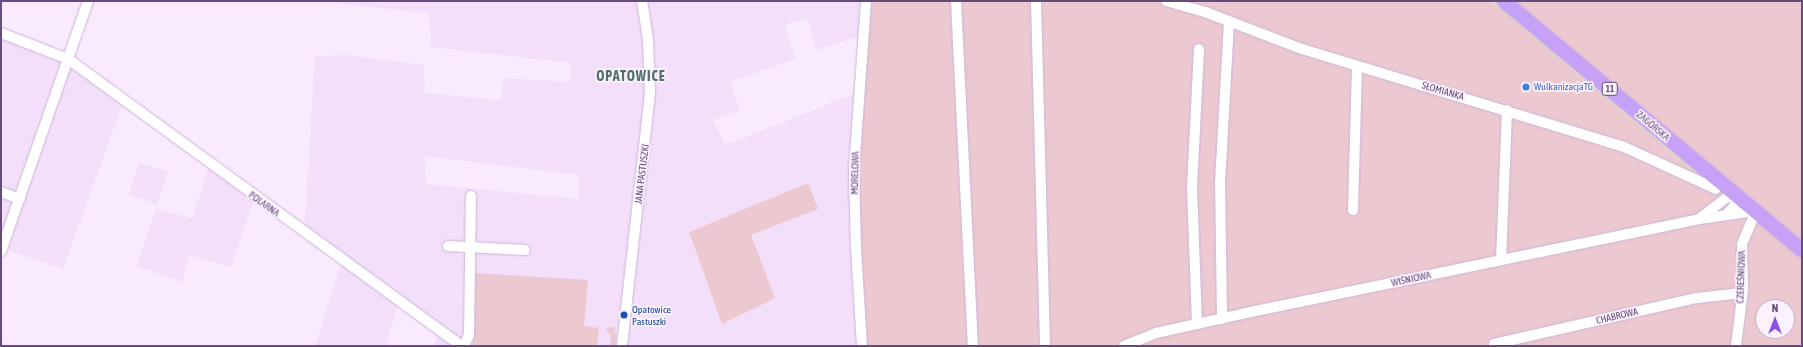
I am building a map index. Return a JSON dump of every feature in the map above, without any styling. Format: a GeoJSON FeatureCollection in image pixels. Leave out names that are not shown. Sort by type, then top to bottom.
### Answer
{"type":"FeatureCollection","features":[{"type":"Feature","properties":{"kind":"highway","name":"ZAGÓRSKA"},"geometry":{"type":"LineString","coordinates":[[1504,1],[1716,184],[1737,195],[1802,250]]}},
{"type":"Feature","properties":{"kind":"street"},"geometry":{"type":"LineString","coordinates":[[1,251],[88,1]]}},
{"type":"Feature","properties":{"kind":"street","name":"JANA PASTUSZKI"},"geometry":{"type":"LineString","coordinates":[[622,346],[650,93],[648,39],[642,1]]}},
{"type":"Feature","properties":{"kind":"street","name":"MORELOWA"},"geometry":{"type":"LineString","coordinates":[[862,346],[856,248],[854,170],[866,1]]}},
{"type":"Feature","properties":{"kind":"street"},"geometry":{"type":"LineString","coordinates":[[956,1],[973,346]]}},
{"type":"Feature","properties":{"kind":"street"},"geometry":{"type":"LineString","coordinates":[[1036,1],[1045,346]]}},
{"type":"Feature","properties":{"kind":"street","name":"SŁOMIANKA"},"geometry":{"type":"LineString","coordinates":[[1166,1],[1229,21],[1357,66],[1507,110],[1624,147],[1716,184]]}},
{"type":"Feature","properties":{"kind":"street"},"geometry":{"type":"LineString","coordinates":[[1222,319],[1220,183],[1229,21]]}},
{"type":"Feature","properties":{"kind":"street","name":"POLARNA"},"geometry":{"type":"LineString","coordinates":[[1,33],[68,59],[463,346]]}},
{"type":"Feature","properties":{"kind":"street"},"geometry":{"type":"LineString","coordinates":[[1197,324],[1192,187],[1199,49]]}},
{"type":"Feature","properties":{"kind":"street"},"geometry":{"type":"LineString","coordinates":[[1353,210],[1357,66]]}},
{"type":"Feature","properties":{"kind":"street"},"geometry":{"type":"LineString","coordinates":[[1501,260],[1507,110]]}},
{"type":"Feature","properties":{"kind":"street"},"geometry":{"type":"LineString","coordinates":[[1713,207],[1716,184]]}},
{"type":"Feature","properties":{"kind":"street"},"geometry":{"type":"LineString","coordinates":[[1,192],[20,199]]}},
{"type":"Feature","properties":{"kind":"street"},"geometry":{"type":"LineString","coordinates":[[1726,215],[1735,205],[1737,195]]}},
{"type":"Feature","properties":{"kind":"street","name":"WIŚNIOWA"},"geometry":{"type":"LineString","coordinates":[[1699,219],[1726,198],[1737,195]]}},
{"type":"Feature","properties":{"kind":"street"},"geometry":{"type":"LineString","coordinates":[[463,346],[469,335],[471,196]]}},
{"type":"Feature","properties":{"kind":"street","name":"WIŚNIOWA"},"geometry":{"type":"LineString","coordinates":[[1124,346],[1156,333],[1197,324],[1699,219],[1756,211]]}},
{"type":"Feature","properties":{"kind":"street","name":"CZEREŚNIOWA"},"geometry":{"type":"LineString","coordinates":[[1736,346],[1742,293],[1742,244],[1756,211]]}},
{"type":"Feature","properties":{"kind":"street"},"geometry":{"type":"LineString","coordinates":[[448,246],[525,250]]}},
{"type":"Feature","properties":{"kind":"street","name":"CHABROWA"},"geometry":{"type":"LineString","coordinates":[[1494,344],[1697,298],[1742,293]]}},
{"type":"Feature","properties":{"kind":"shaded area"},"geometry":{"type":"Polygon","coordinates":[[[332,1],[868,1],[861,36],[817,50],[807,18],[785,25],[795,59],[730,82],[740,110],[713,120],[725,145],[861,91],[882,346],[568,346],[588,281],[474,274],[473,346],[434,346],[438,333],[398,305],[386,346],[315,346],[341,264],[304,237],[315,56],[348,55],[424,65],[425,93],[501,100],[504,78],[570,82],[571,63],[431,47],[429,13],[332,3],[332,1]],[[425,156],[426,184],[578,199],[579,175],[425,156]],[[808,183],[689,232],[722,324],[751,235],[817,209],[808,183]]]}},
{"type":"Feature","properties":{"kind":"shaded area"},"geometry":{"type":"Polygon","coordinates":[[[865,1],[1802,1],[1802,346],[860,346],[853,187],[865,1]]]}},
{"type":"Feature","properties":{"kind":"shaded area"},"geometry":{"type":"Polygon","coordinates":[[[1,37],[64,62],[1,243],[1,37]]]}},
{"type":"Feature","properties":{"kind":"shaded area"},"geometry":{"type":"Polygon","coordinates":[[[70,69],[74,69],[122,106],[63,269],[5,249],[70,69]]]}},
{"type":"Feature","properties":{"kind":"shaded area"},"geometry":{"type":"Polygon","coordinates":[[[139,163],[168,171],[157,204],[129,195],[139,163]]]}},
{"type":"Feature","properties":{"kind":"shaded area"},"geometry":{"type":"Polygon","coordinates":[[[209,167],[254,200],[231,267],[189,255],[182,282],[137,266],[156,209],[192,218],[209,167]]]}},
{"type":"Feature","properties":{"kind":"shaded area"},"geometry":{"type":"Polygon","coordinates":[[[808,183],[818,209],[751,235],[775,298],[722,324],[689,232],[808,183]]]}},
{"type":"Feature","properties":{"kind":"shaded area"},"geometry":{"type":"Polygon","coordinates":[[[474,273],[588,280],[584,326],[599,328],[597,346],[473,346],[474,273]]]}},
{"type":"Feature","properties":{"kind":"shaded area"},"geometry":{"type":"Polygon","coordinates":[[[608,327],[615,328],[616,346],[610,346],[611,336],[606,330],[608,327]]]}},
{"type":"Feature","properties":{"kind":"waterway"},"geometry":{"type":"LineString","coordinates":[[1492,1],[1703,178]]}},
{"type":"Feature","properties":{"kind":"place","name":"WulkanizacjaTG"},"geometry":{"type":"Point","coordinates":[1526,87]}},
{"type":"Feature","properties":{"kind":"place","name":"Opatowice Pastuszki"},"geometry":{"type":"Point","coordinates":[624,315]}},
{"type":"Feature","properties":{"kind":"district","name":"OPATOWICE"},"geometry":{"type":"Point","coordinates":[631,76]}}]}
